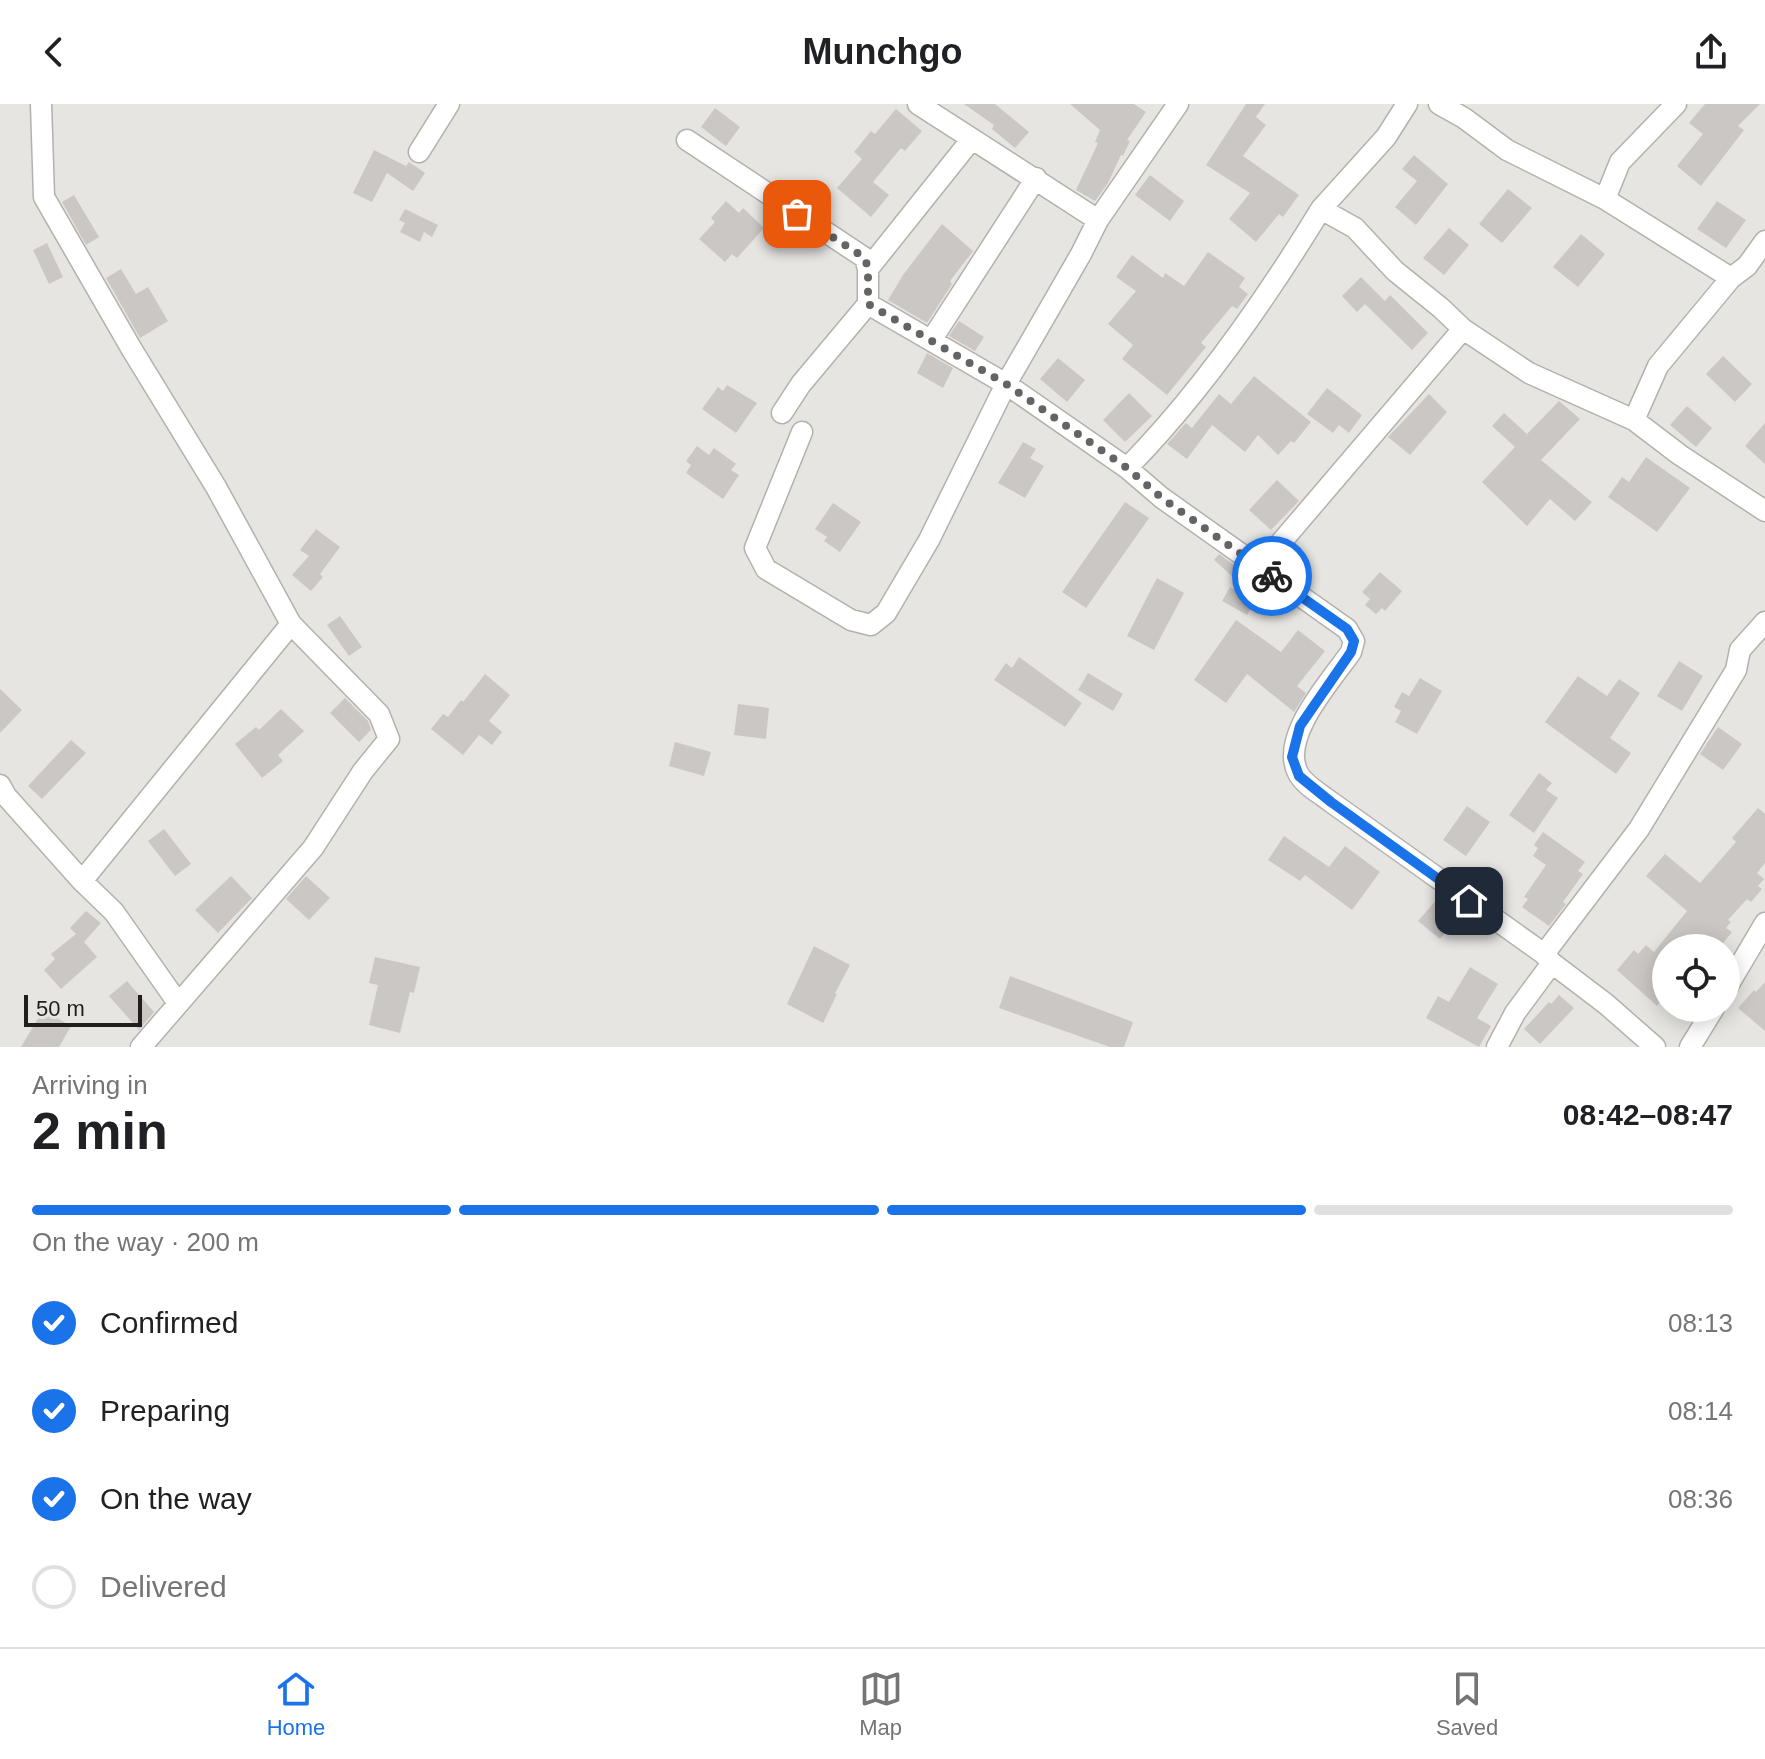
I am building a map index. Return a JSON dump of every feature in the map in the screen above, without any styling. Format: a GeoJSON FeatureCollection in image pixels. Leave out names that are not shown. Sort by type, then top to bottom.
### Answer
{"type":"FeatureCollection","features":[{"type":"Feature","properties":{"kind":"street"},"geometry":{"type":"LineString","coordinates":[[41,104],[44,197],[216,487],[291,624],[379,714],[389,739],[313,848],[141,1047]]}},
{"type":"Feature","properties":{"kind":"street"},"geometry":{"type":"LineString","coordinates":[[419,152],[449,104]]}},
{"type":"Feature","properties":{"kind":"street"},"geometry":{"type":"LineString","coordinates":[[918,104],[1098,220]]}},
{"type":"Feature","properties":{"kind":"street"},"geometry":{"type":"LineString","coordinates":[[802,432],[755,548],[766,569],[851,620],[871,625],[886,613],[929,540],[1006,384],[1098,220],[1178,104]]}},
{"type":"Feature","properties":{"kind":"street"},"geometry":{"type":"LineString","coordinates":[[1127,468],[1148,448],[1194,390],[1277,282],[1321,209],[1386,137],[1407,104]]}},
{"type":"Feature","properties":{"kind":"street"},"geometry":{"type":"LineString","coordinates":[[1439,104],[1464,118],[1507,150],[1605,199],[1731,278]]}},
{"type":"Feature","properties":{"kind":"street"},"geometry":{"type":"LineString","coordinates":[[1605,199],[1620,162],[1676,104]]}},
{"type":"Feature","properties":{"kind":"street"},"geometry":{"type":"LineString","coordinates":[[687,140],[865,258],[868,304],[801,384],[782,413]]}},
{"type":"Feature","properties":{"kind":"street"},"geometry":{"type":"LineString","coordinates":[[868,269],[971,140]]}},
{"type":"Feature","properties":{"kind":"street"},"geometry":{"type":"LineString","coordinates":[[932,339],[1036,178]]}},
{"type":"Feature","properties":{"kind":"street"},"geometry":{"type":"LineString","coordinates":[[1321,209],[1355,228],[1395,271],[1463,329],[1529,373],[1603,409],[1634,420],[1680,455],[1762,505]]}},
{"type":"Feature","properties":{"kind":"street"},"geometry":{"type":"LineString","coordinates":[[1634,420],[1658,366],[1731,278],[1747,266],[1765,241]]}},
{"type":"Feature","properties":{"kind":"street"},"geometry":{"type":"LineString","coordinates":[[868,304],[1006,384],[1347,629],[1354,641],[1351,652],[1300,726],[1292,757],[1299,776],[1548,959],[1655,1047]]}},
{"type":"Feature","properties":{"kind":"street"},"geometry":{"type":"LineString","coordinates":[[1260,567],[1463,329]]}},
{"type":"Feature","properties":{"kind":"street"},"geometry":{"type":"LineString","coordinates":[[1497,1047],[1548,959],[1639,829],[1736,670],[1740,650],[1765,622]]}},
{"type":"Feature","properties":{"kind":"street"},"geometry":{"type":"LineString","coordinates":[[82,881],[291,624]]}},
{"type":"Feature","properties":{"kind":"street"},"geometry":{"type":"LineString","coordinates":[[0,785],[6,796],[82,881],[114,912],[178,1003]]}},
{"type":"Feature","properties":{"kind":"street"},"geometry":{"type":"LineString","coordinates":[[1740,966],[1764,926]]}},
{"type":"Feature","properties":{"kind":"street"},"geometry":{"type":"LineString","coordinates":[[1690,1047],[1705,1022]]}},
{"type":"Feature","properties":{"kind":"building"},"geometry":{"type":"Polygon","coordinates":[[[964,104],[995,104],[1029,132],[1015,148],[992,129],[994,125],[964,104]]]}},
{"type":"Feature","properties":{"kind":"building"},"geometry":{"type":"Polygon","coordinates":[[[1070,104],[1134,104],[1146,112],[1127,140],[1130,141],[1123,156],[1095,201],[1076,190],[1098,143],[1095,142],[1100,130],[1070,104]]]}},
{"type":"Feature","properties":{"kind":"building"},"geometry":{"type":"Polygon","coordinates":[[[1246,104],[1265,104],[1256,117],[1266,125],[1243,156],[1299,195],[1283,217],[1279,214],[1256,242],[1229,219],[1250,193],[1206,165],[1246,104]]]}},
{"type":"Feature","properties":{"kind":"building"},"geometry":{"type":"Polygon","coordinates":[[[1705,104],[1760,104],[1738,126],[1744,130],[1701,186],[1677,166],[1703,134],[1689,123],[1705,104]]]}},
{"type":"Feature","properties":{"kind":"building"},"geometry":{"type":"Polygon","coordinates":[[[715,108],[740,127],[726,146],[701,127],[715,108]]]}},
{"type":"Feature","properties":{"kind":"building"},"geometry":{"type":"Polygon","coordinates":[[[896,109],[922,131],[905,151],[901,148],[873,182],[889,195],[871,217],[837,188],[862,159],[854,152],[871,131],[875,134],[896,109]]]}},
{"type":"Feature","properties":{"kind":"building"},"geometry":{"type":"Polygon","coordinates":[[[374,150],[406,166],[409,162],[425,173],[413,191],[387,173],[372,202],[353,193],[374,150]]]}},
{"type":"Feature","properties":{"kind":"building"},"geometry":{"type":"Polygon","coordinates":[[[1414,155],[1448,184],[1416,225],[1395,207],[1417,181],[1402,169],[1414,155]]]}},
{"type":"Feature","properties":{"kind":"building"},"geometry":{"type":"Polygon","coordinates":[[[1150,175],[1184,201],[1170,221],[1135,195],[1150,175]]]}},
{"type":"Feature","properties":{"kind":"building"},"geometry":{"type":"Polygon","coordinates":[[[1508,189],[1532,208],[1502,243],[1479,224],[1508,189]]]}},
{"type":"Feature","properties":{"kind":"building"},"geometry":{"type":"Polygon","coordinates":[[[74,195],[99,237],[86,245],[62,202],[74,195]]]}},
{"type":"Feature","properties":{"kind":"building"},"geometry":{"type":"Polygon","coordinates":[[[726,201],[739,213],[743,208],[764,228],[737,258],[732,254],[725,262],[699,239],[715,222],[711,218],[726,201]]]}},
{"type":"Feature","properties":{"kind":"building"},"geometry":{"type":"Polygon","coordinates":[[[1717,201],[1746,220],[1726,248],[1697,229],[1717,201]]]}},
{"type":"Feature","properties":{"kind":"building"},"geometry":{"type":"Polygon","coordinates":[[[405,209],[438,225],[432,237],[424,232],[420,242],[400,232],[405,223],[399,220],[405,209]]]}},
{"type":"Feature","properties":{"kind":"building"},"geometry":{"type":"Polygon","coordinates":[[[942,224],[973,251],[950,281],[952,284],[927,323],[888,300],[942,224]]]}},
{"type":"Feature","properties":{"kind":"building"},"geometry":{"type":"Polygon","coordinates":[[[1449,228],[1469,245],[1444,275],[1423,258],[1449,228]]]}},
{"type":"Feature","properties":{"kind":"building"},"geometry":{"type":"Polygon","coordinates":[[[1581,234],[1605,254],[1578,287],[1553,267],[1581,234]]]}},
{"type":"Feature","properties":{"kind":"building"},"geometry":{"type":"Polygon","coordinates":[[[47,243],[63,277],[49,284],[33,250],[47,243]]]}},
{"type":"Feature","properties":{"kind":"building"},"geometry":{"type":"Polygon","coordinates":[[[1208,252],[1245,278],[1239,287],[1248,294],[1237,309],[1232,306],[1201,343],[1206,347],[1167,395],[1122,359],[1133,345],[1108,324],[1136,291],[1116,277],[1132,255],[1163,278],[1165,273],[1184,286],[1208,252]]]}},
{"type":"Feature","properties":{"kind":"building"},"geometry":{"type":"Polygon","coordinates":[[[121,269],[136,294],[148,287],[168,321],[140,338],[106,278],[121,269]]]}},
{"type":"Feature","properties":{"kind":"building"},"geometry":{"type":"Polygon","coordinates":[[[1361,277],[1385,301],[1390,295],[1428,333],[1412,350],[1365,304],[1357,312],[1342,296],[1361,277]]]}},
{"type":"Feature","properties":{"kind":"building"},"geometry":{"type":"Polygon","coordinates":[[[959,321],[984,337],[975,351],[949,336],[959,321]]]}},
{"type":"Feature","properties":{"kind":"building"},"geometry":{"type":"Polygon","coordinates":[[[927,353],[953,368],[943,388],[917,373],[927,353]]]}},
{"type":"Feature","properties":{"kind":"building"},"geometry":{"type":"Polygon","coordinates":[[[1723,356],[1752,384],[1735,402],[1706,374],[1723,356]]]}},
{"type":"Feature","properties":{"kind":"building"},"geometry":{"type":"Polygon","coordinates":[[[1058,358],[1085,380],[1067,402],[1040,379],[1058,358]]]}},
{"type":"Feature","properties":{"kind":"building"},"geometry":{"type":"Polygon","coordinates":[[[1254,376],[1311,422],[1294,443],[1291,441],[1278,455],[1258,435],[1245,452],[1212,425],[1187,459],[1167,444],[1186,423],[1192,428],[1219,394],[1231,404],[1254,376]]]}},
{"type":"Feature","properties":{"kind":"building"},"geometry":{"type":"Polygon","coordinates":[[[727,385],[757,403],[736,433],[702,409],[718,387],[723,391],[727,385]]]}},
{"type":"Feature","properties":{"kind":"building"},"geometry":{"type":"Polygon","coordinates":[[[1327,388],[1362,415],[1349,433],[1339,425],[1333,433],[1307,414],[1327,388]]]}},
{"type":"Feature","properties":{"kind":"building"},"geometry":{"type":"Polygon","coordinates":[[[1129,393],[1152,416],[1125,442],[1103,420],[1129,393]]]}},
{"type":"Feature","properties":{"kind":"building"},"geometry":{"type":"Polygon","coordinates":[[[1429,394],[1447,412],[1410,455],[1388,437],[1429,394]]]}},
{"type":"Feature","properties":{"kind":"building"},"geometry":{"type":"Polygon","coordinates":[[[1559,401],[1580,419],[1541,460],[1592,502],[1575,521],[1550,499],[1527,526],[1482,482],[1515,447],[1492,426],[1504,413],[1527,434],[1559,401]]]}},
{"type":"Feature","properties":{"kind":"building"},"geometry":{"type":"Polygon","coordinates":[[[1687,406],[1712,428],[1696,447],[1670,425],[1687,406]]]}},
{"type":"Feature","properties":{"kind":"building"},"geometry":{"type":"Polygon","coordinates":[[[1765,423],[1765,464],[1745,446],[1765,423]]]}},
{"type":"Feature","properties":{"kind":"building"},"geometry":{"type":"Polygon","coordinates":[[[1023,442],[1036,449],[1030,458],[1044,466],[1025,498],[998,483],[1023,442]]]}},
{"type":"Feature","properties":{"kind":"building"},"geometry":{"type":"Polygon","coordinates":[[[697,446],[709,455],[714,448],[736,464],[731,470],[739,475],[723,499],[686,473],[691,465],[686,461],[697,446]]]}},
{"type":"Feature","properties":{"kind":"building"},"geometry":{"type":"Polygon","coordinates":[[[1646,457],[1690,488],[1657,532],[1608,497],[1622,477],[1629,482],[1646,457]]]}},
{"type":"Feature","properties":{"kind":"building"},"geometry":{"type":"Polygon","coordinates":[[[1277,480],[1299,501],[1271,530],[1249,510],[1277,480]]]}},
{"type":"Feature","properties":{"kind":"building"},"geometry":{"type":"Polygon","coordinates":[[[1125,502],[1149,518],[1086,608],[1062,592],[1125,502]]]}},
{"type":"Feature","properties":{"kind":"building"},"geometry":{"type":"Polygon","coordinates":[[[833,503],[861,522],[840,552],[824,541],[827,537],[815,529],[833,503]]]}},
{"type":"Feature","properties":{"kind":"building"},"geometry":{"type":"Polygon","coordinates":[[[316,529],[340,547],[311,591],[292,575],[309,556],[300,550],[316,529]]]}},
{"type":"Feature","properties":{"kind":"building"},"geometry":{"type":"Polygon","coordinates":[[[1219,554],[1241,570],[1233,577],[1214,560],[1219,554]]]}},
{"type":"Feature","properties":{"kind":"building"},"geometry":{"type":"Polygon","coordinates":[[[1380,572],[1402,591],[1385,611],[1382,608],[1376,614],[1365,605],[1370,599],[1362,592],[1380,572]]]}},
{"type":"Feature","properties":{"kind":"building"},"geometry":{"type":"Polygon","coordinates":[[[1157,578],[1184,593],[1154,650],[1127,636],[1157,578]]]}},
{"type":"Feature","properties":{"kind":"building"},"geometry":{"type":"Polygon","coordinates":[[[1230,587],[1255,601],[1247,615],[1222,601],[1230,587]]]}},
{"type":"Feature","properties":{"kind":"building"},"geometry":{"type":"Polygon","coordinates":[[[340,616],[362,647],[349,656],[327,625],[340,616]]]}},
{"type":"Feature","properties":{"kind":"building"},"geometry":{"type":"Polygon","coordinates":[[[1236,620],[1281,652],[1298,630],[1325,651],[1297,686],[1306,693],[1294,712],[1247,674],[1226,703],[1194,680],[1236,620]]]}},
{"type":"Feature","properties":{"kind":"building"},"geometry":{"type":"Polygon","coordinates":[[[1019,657],[1082,703],[1065,727],[994,680],[1006,663],[1012,668],[1019,657]]]}},
{"type":"Feature","properties":{"kind":"building"},"geometry":{"type":"Polygon","coordinates":[[[1679,661],[1703,676],[1682,711],[1657,696],[1679,661]]]}},
{"type":"Feature","properties":{"kind":"building"},"geometry":{"type":"Polygon","coordinates":[[[1088,673],[1123,694],[1113,711],[1078,690],[1088,673]]]}},
{"type":"Feature","properties":{"kind":"building"},"geometry":{"type":"Polygon","coordinates":[[[485,674],[510,695],[489,721],[502,732],[492,745],[479,735],[463,755],[431,729],[443,714],[448,717],[461,700],[463,702],[485,674]]]}},
{"type":"Feature","properties":{"kind":"building"},"geometry":{"type":"Polygon","coordinates":[[[1578,676],[1607,696],[1619,679],[1640,693],[1610,738],[1631,753],[1616,774],[1545,722],[1578,676]]]}},
{"type":"Feature","properties":{"kind":"building"},"geometry":{"type":"Polygon","coordinates":[[[1420,678],[1442,691],[1417,734],[1395,722],[1401,711],[1394,707],[1402,692],[1409,696],[1420,678]]]}},
{"type":"Feature","properties":{"kind":"building"},"geometry":{"type":"Polygon","coordinates":[[[0,689],[22,710],[0,733],[0,689]]]}},
{"type":"Feature","properties":{"kind":"building"},"geometry":{"type":"Polygon","coordinates":[[[345,698],[368,721],[371,730],[359,742],[330,713],[345,698]]]}},
{"type":"Feature","properties":{"kind":"building"},"geometry":{"type":"Polygon","coordinates":[[[738,704],[769,708],[766,739],[734,735],[738,704]]]}},
{"type":"Feature","properties":{"kind":"building"},"geometry":{"type":"Polygon","coordinates":[[[281,709],[304,731],[278,755],[283,761],[262,778],[235,744],[256,727],[259,730],[281,709]]]}},
{"type":"Feature","properties":{"kind":"building"},"geometry":{"type":"Polygon","coordinates":[[[1718,727],[1742,744],[1723,770],[1700,754],[1718,727]]]}},
{"type":"Feature","properties":{"kind":"building"},"geometry":{"type":"Polygon","coordinates":[[[71,740],[86,753],[42,799],[28,786],[71,740]]]}},
{"type":"Feature","properties":{"kind":"building"},"geometry":{"type":"Polygon","coordinates":[[[675,742],[711,752],[704,776],[669,766],[675,742]]]}},
{"type":"Feature","properties":{"kind":"building"},"geometry":{"type":"Polygon","coordinates":[[[1539,773],[1552,783],[1546,790],[1558,798],[1534,833],[1509,815],[1539,773]]]}},
{"type":"Feature","properties":{"kind":"building"},"geometry":{"type":"Polygon","coordinates":[[[1467,806],[1490,822],[1466,856],[1443,840],[1467,806]]]}},
{"type":"Feature","properties":{"kind":"building"},"geometry":{"type":"Polygon","coordinates":[[[1758,808],[1765,814],[1765,863],[1757,873],[1764,879],[1758,886],[1762,889],[1751,902],[1747,899],[1728,920],[1731,922],[1726,928],[1732,932],[1730,934],[1668,934],[1687,911],[1646,876],[1665,854],[1700,883],[1736,842],[1732,838],[1758,808]]]}},
{"type":"Feature","properties":{"kind":"building"},"geometry":{"type":"Polygon","coordinates":[[[164,829],[191,864],[175,876],[148,841],[164,829]]]}},
{"type":"Feature","properties":{"kind":"building"},"geometry":{"type":"Polygon","coordinates":[[[1543,832],[1585,862],[1578,871],[1583,874],[1549,926],[1522,907],[1528,899],[1524,897],[1546,865],[1533,856],[1538,848],[1534,845],[1543,832]]]}},
{"type":"Feature","properties":{"kind":"building"},"geometry":{"type":"Polygon","coordinates":[[[1284,836],[1329,867],[1345,846],[1380,872],[1352,910],[1305,875],[1300,881],[1268,860],[1284,836]]]}},
{"type":"Feature","properties":{"kind":"building"},"geometry":{"type":"Polygon","coordinates":[[[231,876],[252,898],[218,933],[195,910],[231,876]]]}},
{"type":"Feature","properties":{"kind":"building"},"geometry":{"type":"Polygon","coordinates":[[[306,876],[330,898],[309,920],[286,899],[306,876]]]}},
{"type":"Feature","properties":{"kind":"building"},"geometry":{"type":"Polygon","coordinates":[[[1440,896],[1461,914],[1440,939],[1418,921],[1440,896]]]}},
{"type":"Feature","properties":{"kind":"building"},"geometry":{"type":"Polygon","coordinates":[[[86,911],[101,923],[84,942],[97,957],[61,989],[44,970],[55,959],[51,954],[76,934],[70,928],[86,911]]]}},
{"type":"Feature","properties":{"kind":"building"},"geometry":{"type":"Polygon","coordinates":[[[1646,945],[1652,950],[1652,1002],[1617,970],[1634,950],[1638,954],[1646,945]]]}},
{"type":"Feature","properties":{"kind":"building"},"geometry":{"type":"Polygon","coordinates":[[[814,946],[850,965],[823,1023],[787,1004],[814,946]]]}},
{"type":"Feature","properties":{"kind":"building"},"geometry":{"type":"Polygon","coordinates":[[[375,957],[420,967],[400,1033],[369,1025],[378,985],[369,983],[375,957]]]}},
{"type":"Feature","properties":{"kind":"building"},"geometry":{"type":"Polygon","coordinates":[[[1470,967],[1498,984],[1477,1018],[1491,1026],[1479,1047],[1426,1018],[1438,996],[1449,1002],[1470,967]]]}},
{"type":"Feature","properties":{"kind":"building"},"geometry":{"type":"Polygon","coordinates":[[[1010,976],[1133,1022],[1124,1047],[1110,1047],[999,1008],[1010,976]]]}},
{"type":"Feature","properties":{"kind":"building"},"geometry":{"type":"Polygon","coordinates":[[[127,981],[154,1012],[139,1030],[109,996],[127,981]]]}},
{"type":"Feature","properties":{"kind":"building"},"geometry":{"type":"Polygon","coordinates":[[[1765,982],[1765,1031],[1740,1010],[1754,990],[1756,992],[1765,982]]]}},
{"type":"Feature","properties":{"kind":"building"},"geometry":{"type":"Polygon","coordinates":[[[1559,995],[1574,1008],[1540,1044],[1524,1029],[1559,995]]]}},
{"type":"Feature","properties":{"kind":"building"},"geometry":{"type":"Polygon","coordinates":[[[43,1010],[71,1026],[59,1047],[21,1047],[43,1010]]]}},
{"type":"Feature","properties":{"kind":"way so far"},"geometry":{"type":"LineString","coordinates":[[797,214],[865,258],[868,304],[1006,384],[1127,468],[1162,498],[1272,576]]}},
{"type":"Feature","properties":{"kind":"route"},"geometry":{"type":"LineString","coordinates":[[1272,576],[1347,629],[1354,641],[1351,652],[1300,726],[1292,757],[1299,776],[1469,901]]}}]}
